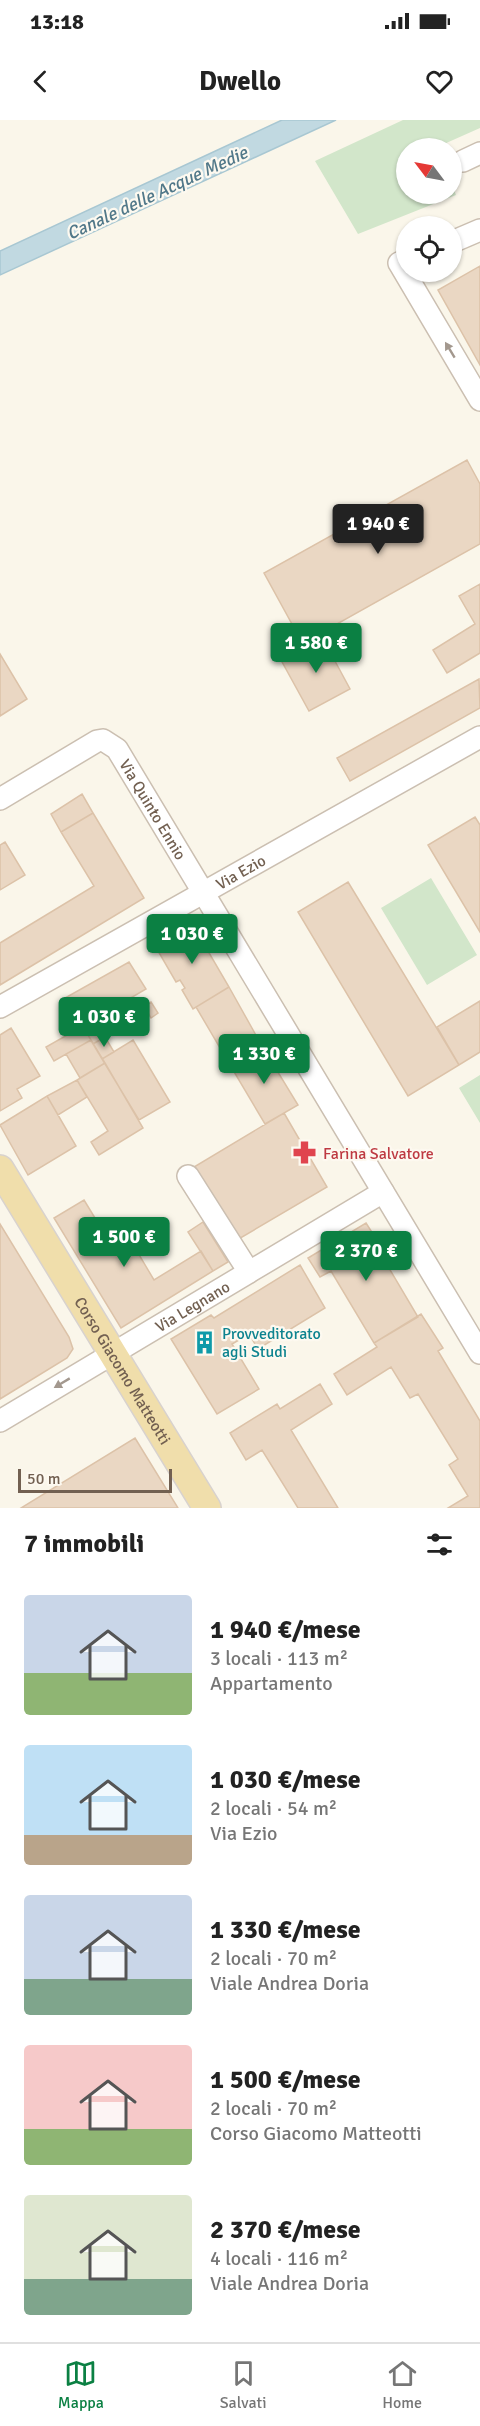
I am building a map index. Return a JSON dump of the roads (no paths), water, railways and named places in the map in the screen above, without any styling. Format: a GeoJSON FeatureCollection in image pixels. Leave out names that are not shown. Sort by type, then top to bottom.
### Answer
{"type":"FeatureCollection","features":[{"type":"Feature","properties":{"kind":"main road","name":"Corso Giacomo Matteotti"},"geometry":{"type":"LineString","coordinates":[[1,1174],[207,1508]]}},
{"type":"Feature","properties":{"kind":"street"},"geometry":{"type":"LineString","coordinates":[[462,238],[480,230]]}},
{"type":"Feature","properties":{"kind":"street"},"geometry":{"type":"LineString","coordinates":[[410,282],[480,400]]}},
{"type":"Feature","properties":{"kind":"street","name":"Via Ezio"},"geometry":{"type":"LineString","coordinates":[[0,1007],[480,737]]}},
{"type":"Feature","properties":{"kind":"street","name":"Via Quinto Ennio"},"geometry":{"type":"LineString","coordinates":[[0,799],[98,741],[110,742],[121,755],[205,892]]}},
{"type":"Feature","properties":{"kind":"street"},"geometry":{"type":"LineString","coordinates":[[205,892],[480,1353]]}},
{"type":"Feature","properties":{"kind":"street"},"geometry":{"type":"LineString","coordinates":[[188,1176],[249,1272]]}},
{"type":"Feature","properties":{"kind":"street","name":"Via Legnano"},"geometry":{"type":"LineString","coordinates":[[0,1421],[383,1192]]}},
{"type":"Feature","properties":{"kind":"water","name":"Canale delle Acque Medie"},"geometry":{"type":"Polygon","coordinates":[[[282,120],[336,120],[0,275],[0,251],[282,120]]]}},
{"type":"Feature","properties":{"kind":"place","name":"Farina Salvatore"},"geometry":{"type":"Point","coordinates":[305,1153]}},
{"type":"Feature","properties":{"kind":"place","name":"Provveditorato agli Studi"},"geometry":{"type":"Point","coordinates":[204,1342]}}]}
